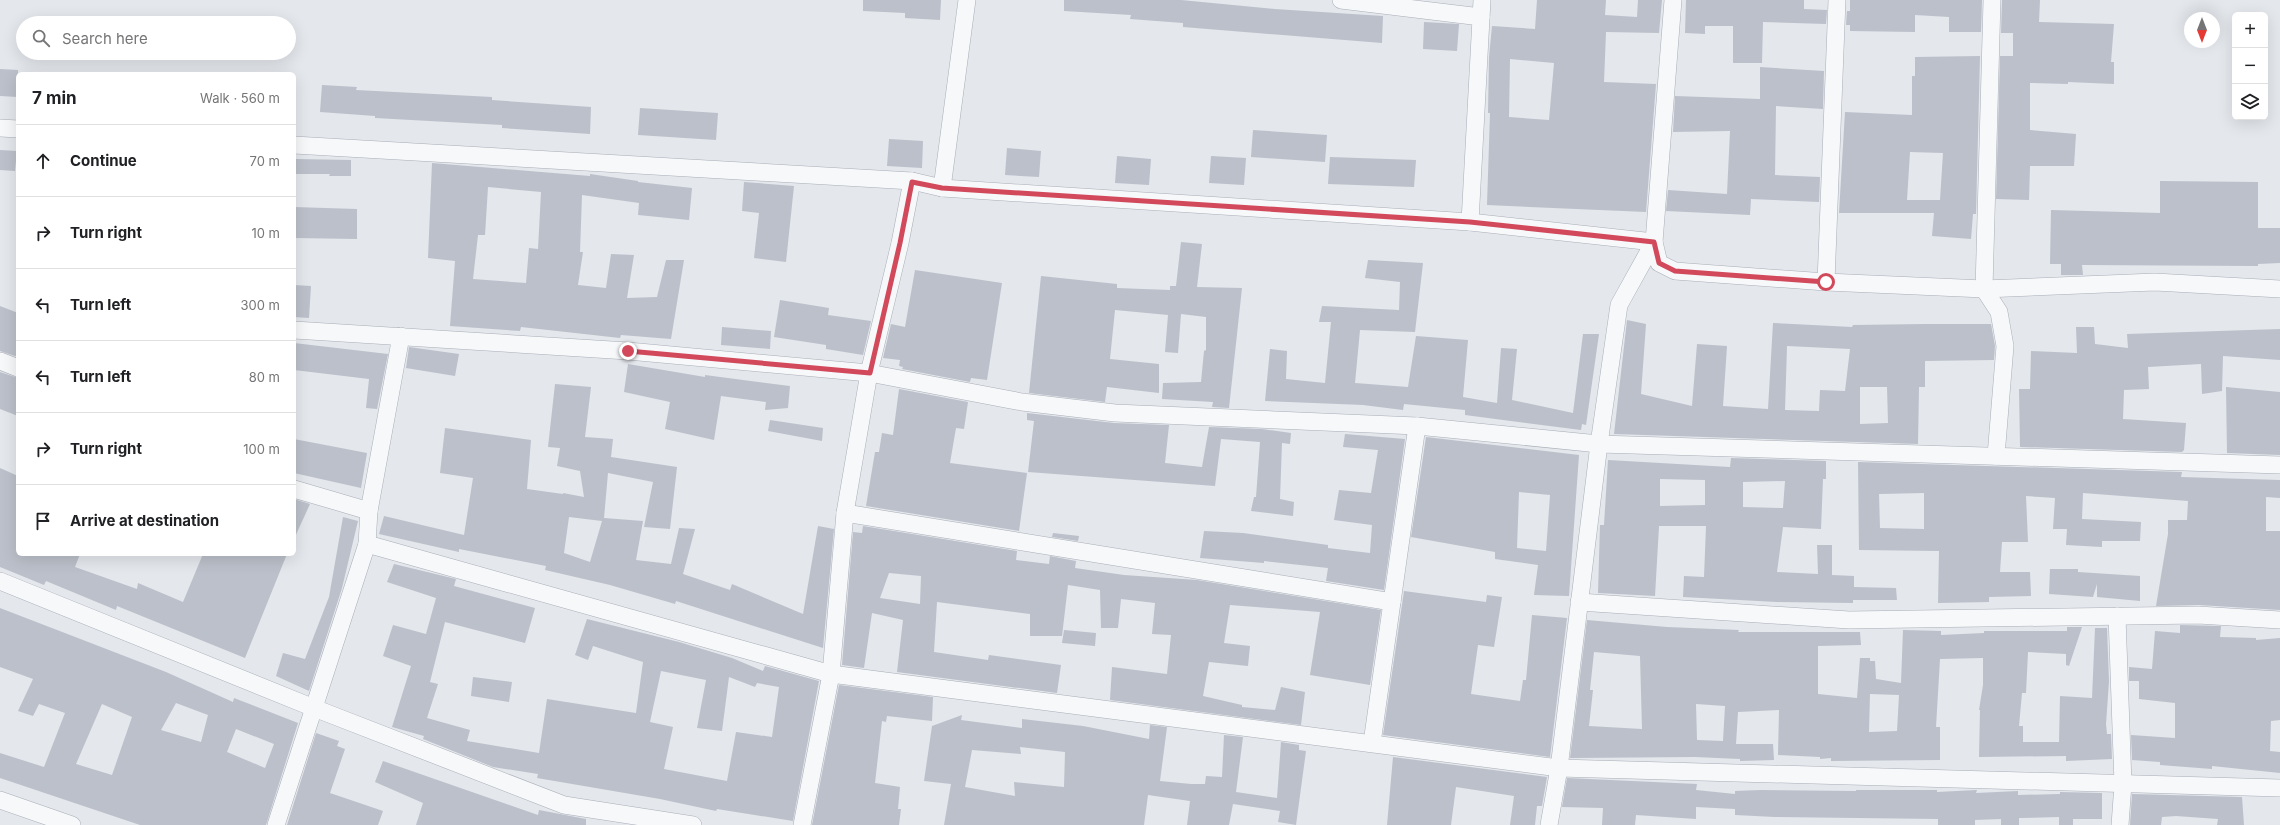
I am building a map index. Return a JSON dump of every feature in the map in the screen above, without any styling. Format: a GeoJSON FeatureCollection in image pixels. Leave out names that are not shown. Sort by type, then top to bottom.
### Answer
{"type":"FeatureCollection","features":[{"type":"Feature","properties":{"kind":"street"},"geometry":{"type":"LineString","coordinates":[[942,188],[967,0]]}},
{"type":"Feature","properties":{"kind":"street"},"geometry":{"type":"LineString","coordinates":[[1341,0],[1481,8],[1470,222]]}},
{"type":"Feature","properties":{"kind":"street"},"geometry":{"type":"LineString","coordinates":[[1673,0],[1654,242],[1659,263],[1675,271],[1826,282],[1984,289],[2155,282],[2280,289]]}},
{"type":"Feature","properties":{"kind":"street"},"geometry":{"type":"LineString","coordinates":[[1826,282],[1837,0]]}},
{"type":"Feature","properties":{"kind":"street"},"geometry":{"type":"LineString","coordinates":[[1992,0],[1984,289],[2000,312],[2005,346],[1996,456]]}},
{"type":"Feature","properties":{"kind":"street"},"geometry":{"type":"LineString","coordinates":[[0,128],[16,129]]}},
{"type":"Feature","properties":{"kind":"street"},"geometry":{"type":"LineString","coordinates":[[296,145],[912,182],[942,188],[1470,222],[1654,242]]}},
{"type":"Feature","properties":{"kind":"street"},"geometry":{"type":"LineString","coordinates":[[802,825],[831,674],[845,513],[870,373],[900,243],[912,182]]}},
{"type":"Feature","properties":{"kind":"street"},"geometry":{"type":"LineString","coordinates":[[1549,825],[1559,768],[1598,444],[1619,305],[1654,242]]}},
{"type":"Feature","properties":{"kind":"street"},"geometry":{"type":"LineString","coordinates":[[296,330],[628,351],[870,373],[1022,402],[1116,413],[1416,426],[1598,444],[2280,465]]}},
{"type":"Feature","properties":{"kind":"street"},"geometry":{"type":"LineString","coordinates":[[276,825],[367,544],[369,511],[401,336]]}},
{"type":"Feature","properties":{"kind":"street"},"geometry":{"type":"LineString","coordinates":[[0,361],[16,367]]}},
{"type":"Feature","properties":{"kind":"street"},"geometry":{"type":"LineString","coordinates":[[1372,743],[1416,426]]}},
{"type":"Feature","properties":{"kind":"street"},"geometry":{"type":"LineString","coordinates":[[296,489],[369,511]]}},
{"type":"Feature","properties":{"kind":"street"},"geometry":{"type":"LineString","coordinates":[[845,513],[1392,602]]}},
{"type":"Feature","properties":{"kind":"street"},"geometry":{"type":"LineString","coordinates":[[367,544],[831,674],[1559,768],[2280,788]]}},
{"type":"Feature","properties":{"kind":"street"},"geometry":{"type":"LineString","coordinates":[[0,580],[314,708],[564,805],[693,825]]}},
{"type":"Feature","properties":{"kind":"street"},"geometry":{"type":"LineString","coordinates":[[1579,602],[1849,620],[2198,615],[2280,620]]}},
{"type":"Feature","properties":{"kind":"street"},"geometry":{"type":"LineString","coordinates":[[2117,616],[2123,784],[2120,825]]}},
{"type":"Feature","properties":{"kind":"street"},"geometry":{"type":"LineString","coordinates":[[0,800],[72,825]]}},
{"type":"Feature","properties":{"kind":"building"},"geometry":{"type":"Polygon","coordinates":[[[863,0],[941,0],[940,20],[905,18],[905,13],[863,11],[863,0]]]}},
{"type":"Feature","properties":{"kind":"building"},"geometry":{"type":"Polygon","coordinates":[[[1064,0],[1181,0],[1275,9],[1383,16],[1382,43],[1183,27],[1183,23],[1130,19],[1131,15],[1064,11],[1064,0]]]}},
{"type":"Feature","properties":{"kind":"building"},"geometry":{"type":"Polygon","coordinates":[[[1537,0],[1606,0],[1605,15],[1637,17],[1638,0],[1662,0],[1659,33],[1606,32],[1604,82],[1656,84],[1646,212],[1487,205],[1490,113],[1488,113],[1489,57],[1492,26],[1535,29],[1537,0]],[[1510,59],[1509,117],[1549,120],[1554,63],[1510,59]]]}},
{"type":"Feature","properties":{"kind":"building"},"geometry":{"type":"Polygon","coordinates":[[[1686,0],[1804,0],[1804,9],[1827,10],[1826,24],[1763,22],[1762,63],[1733,63],[1733,26],[1705,26],[1705,34],[1685,33],[1686,0]]]}},
{"type":"Feature","properties":{"kind":"building"},"geometry":{"type":"Polygon","coordinates":[[[1850,0],[1982,0],[1981,32],[1949,32],[1949,17],[1915,15],[1915,32],[1850,31],[1850,25],[1846,25],[1847,11],[1850,11],[1850,0]]]}},
{"type":"Feature","properties":{"kind":"building"},"geometry":{"type":"Polygon","coordinates":[[[2002,0],[2040,0],[2039,22],[2114,24],[2111,62],[2114,62],[2114,84],[2068,82],[2068,84],[2030,83],[2030,130],[2076,134],[2074,166],[2030,166],[2029,200],[1996,199],[2000,56],[2013,56],[2013,33],[2001,33],[2002,0]]]}},
{"type":"Feature","properties":{"kind":"building"},"geometry":{"type":"Polygon","coordinates":[[[1424,22],[1459,24],[1457,51],[1423,49],[1424,22]]]}},
{"type":"Feature","properties":{"kind":"building"},"geometry":{"type":"Polygon","coordinates":[[[1980,56],[1976,214],[1973,214],[1971,239],[1932,236],[1934,213],[1839,213],[1845,112],[1912,115],[1912,76],[1915,76],[1915,57],[1980,56]],[[1910,152],[1907,200],[1940,200],[1943,153],[1910,152]]]}},
{"type":"Feature","properties":{"kind":"building"},"geometry":{"type":"Polygon","coordinates":[[[1760,67],[1824,71],[1823,109],[1776,106],[1775,175],[1820,177],[1819,202],[1751,199],[1750,215],[1666,211],[1668,190],[1727,194],[1730,131],[1673,132],[1675,96],[1760,99],[1760,67]]]}},
{"type":"Feature","properties":{"kind":"building"},"geometry":{"type":"Polygon","coordinates":[[[0,69],[18,70],[18,72],[16,72],[16,97],[0,96],[0,69]]]}},
{"type":"Feature","properties":{"kind":"building"},"geometry":{"type":"Polygon","coordinates":[[[322,85],[357,87],[356,90],[492,97],[492,100],[591,107],[590,134],[502,128],[502,125],[375,118],[375,116],[320,112],[322,85]]]}},
{"type":"Feature","properties":{"kind":"building"},"geometry":{"type":"Polygon","coordinates":[[[640,108],[718,113],[716,140],[638,135],[640,108]]]}},
{"type":"Feature","properties":{"kind":"building"},"geometry":{"type":"Polygon","coordinates":[[[1253,130],[1327,135],[1325,162],[1251,157],[1253,130]]]}},
{"type":"Feature","properties":{"kind":"building"},"geometry":{"type":"Polygon","coordinates":[[[889,139],[923,141],[922,168],[887,166],[889,139]]]}},
{"type":"Feature","properties":{"kind":"building"},"geometry":{"type":"Polygon","coordinates":[[[1007,148],[1041,151],[1039,177],[1005,175],[1007,148]]]}},
{"type":"Feature","properties":{"kind":"building"},"geometry":{"type":"Polygon","coordinates":[[[0,150],[16,151],[15,171],[0,170],[0,150]]]}},
{"type":"Feature","properties":{"kind":"building"},"geometry":{"type":"Polygon","coordinates":[[[1117,156],[1151,159],[1149,185],[1115,183],[1117,156]]]}},
{"type":"Feature","properties":{"kind":"building"},"geometry":{"type":"Polygon","coordinates":[[[1211,156],[1246,158],[1244,185],[1209,183],[1211,156]]]}},
{"type":"Feature","properties":{"kind":"building"},"geometry":{"type":"Polygon","coordinates":[[[1330,157],[1416,160],[1414,187],[1328,184],[1330,157]]]}},
{"type":"Feature","properties":{"kind":"building"},"geometry":{"type":"Polygon","coordinates":[[[296,159],[351,160],[351,176],[329,176],[330,174],[296,174],[296,159]]]}},
{"type":"Feature","properties":{"kind":"building"},"geometry":{"type":"Polygon","coordinates":[[[432,163],[590,176],[590,174],[638,182],[692,188],[689,220],[638,215],[639,203],[582,195],[580,252],[583,252],[578,285],[606,288],[611,254],[634,255],[627,298],[657,297],[666,260],[684,260],[671,339],[621,335],[620,338],[521,327],[520,331],[450,326],[455,261],[428,258],[432,163]],[[488,187],[485,235],[478,235],[473,279],[526,283],[529,248],[538,249],[541,192],[488,187]]]}},
{"type":"Feature","properties":{"kind":"building"},"geometry":{"type":"Polygon","coordinates":[[[2160,181],[2258,182],[2258,228],[2280,228],[2280,263],[2258,264],[2258,266],[2082,265],[2083,275],[2061,275],[2061,264],[2050,264],[2051,210],[2160,213],[2160,181]]]}},
{"type":"Feature","properties":{"kind":"building"},"geometry":{"type":"Polygon","coordinates":[[[744,182],[794,186],[786,262],[754,258],[759,213],[742,211],[744,182]]]}},
{"type":"Feature","properties":{"kind":"building"},"geometry":{"type":"Polygon","coordinates":[[[296,207],[357,209],[357,239],[296,238],[296,207]]]}},
{"type":"Feature","properties":{"kind":"building"},"geometry":{"type":"Polygon","coordinates":[[[1181,242],[1202,244],[1197,287],[1242,288],[1229,408],[1212,407],[1213,402],[1162,399],[1163,383],[1201,382],[1204,351],[1206,350],[1206,317],[1181,314],[1178,353],[1165,352],[1168,315],[1115,310],[1110,359],[1159,364],[1159,393],[1107,387],[1105,402],[1029,393],[1041,276],[1117,284],[1117,288],[1170,290],[1170,286],[1176,286],[1181,242]]]}},
{"type":"Feature","properties":{"kind":"building"},"geometry":{"type":"Polygon","coordinates":[[[1368,260],[1423,263],[1415,332],[1360,330],[1355,383],[1408,387],[1416,336],[1468,340],[1463,397],[1497,403],[1501,348],[1517,349],[1512,400],[1573,413],[1583,334],[1599,334],[1586,425],[1582,424],[1581,430],[1465,415],[1465,410],[1404,404],[1403,410],[1363,405],[1265,401],[1270,349],[1287,351],[1286,379],[1325,383],[1331,322],[1319,322],[1322,306],[1399,310],[1400,282],[1365,278],[1368,260]]]}},
{"type":"Feature","properties":{"kind":"building"},"geometry":{"type":"Polygon","coordinates":[[[915,270],[1002,283],[987,380],[971,378],[970,382],[902,369],[903,367],[899,366],[900,360],[883,358],[891,324],[905,327],[915,270]]]}},
{"type":"Feature","properties":{"kind":"building"},"geometry":{"type":"Polygon","coordinates":[[[296,285],[311,286],[309,318],[296,317],[296,285]]]}},
{"type":"Feature","properties":{"kind":"building"},"geometry":{"type":"Polygon","coordinates":[[[780,300],[829,308],[828,315],[871,321],[863,355],[826,349],[826,345],[774,337],[780,300]]]}},
{"type":"Feature","properties":{"kind":"building"},"geometry":{"type":"Polygon","coordinates":[[[0,306],[16,312],[16,356],[0,351],[0,306]]]}},
{"type":"Feature","properties":{"kind":"building"},"geometry":{"type":"Polygon","coordinates":[[[1627,320],[1646,324],[1641,394],[1692,406],[1697,344],[1727,346],[1723,406],[1768,409],[1773,323],[1852,327],[1853,325],[1991,324],[1995,346],[1994,360],[1925,361],[1925,387],[1919,387],[1918,444],[1614,434],[1627,320]],[[1787,346],[1785,410],[1819,411],[1820,390],[1845,391],[1850,349],[1787,346]],[[1860,387],[1860,424],[1888,423],[1887,387],[1860,387]]]}},
{"type":"Feature","properties":{"kind":"building"},"geometry":{"type":"Polygon","coordinates":[[[722,327],[771,331],[770,349],[721,345],[722,327]]]}},
{"type":"Feature","properties":{"kind":"building"},"geometry":{"type":"Polygon","coordinates":[[[2076,327],[2094,327],[2095,344],[2128,348],[2127,334],[2280,329],[2280,360],[2223,356],[2222,391],[2202,394],[2201,364],[2148,367],[2149,389],[2124,390],[2123,419],[2186,423],[2184,450],[2182,452],[2020,447],[2019,389],[2030,389],[2031,351],[2077,353],[2076,327]]]}},
{"type":"Feature","properties":{"kind":"building"},"geometry":{"type":"Polygon","coordinates":[[[296,343],[388,354],[377,409],[366,408],[369,379],[296,370],[296,343]]]}},
{"type":"Feature","properties":{"kind":"building"},"geometry":{"type":"Polygon","coordinates":[[[409,347],[459,354],[455,376],[406,368],[409,347]]]}},
{"type":"Feature","properties":{"kind":"building"},"geometry":{"type":"Polygon","coordinates":[[[628,364],[705,377],[705,375],[790,386],[788,408],[765,410],[766,402],[721,396],[714,440],[665,429],[670,402],[624,392],[628,364]]]}},
{"type":"Feature","properties":{"kind":"building"},"geometry":{"type":"Polygon","coordinates":[[[0,372],[16,377],[16,415],[0,409],[0,372]]]}},
{"type":"Feature","properties":{"kind":"building"},"geometry":{"type":"Polygon","coordinates":[[[555,384],[591,387],[585,437],[613,439],[611,457],[677,467],[670,529],[644,527],[653,482],[608,473],[604,518],[643,521],[636,560],[671,564],[679,528],[695,529],[683,574],[730,590],[732,584],[803,614],[818,526],[834,529],[823,648],[676,601],[675,604],[610,585],[545,570],[546,566],[459,549],[459,552],[379,534],[384,516],[464,535],[473,478],[440,473],[445,428],[531,440],[527,489],[584,497],[580,471],[557,466],[560,448],[548,447],[555,384]],[[569,517],[564,553],[590,562],[602,521],[569,517]]]}},
{"type":"Feature","properties":{"kind":"building"},"geometry":{"type":"Polygon","coordinates":[[[2226,387],[2280,392],[2280,455],[2227,453],[2226,387]]]}},
{"type":"Feature","properties":{"kind":"building"},"geometry":{"type":"Polygon","coordinates":[[[899,389],[968,402],[964,429],[956,428],[950,463],[1027,473],[1019,531],[866,506],[875,452],[879,452],[882,433],[893,435],[899,389]]]}},
{"type":"Feature","properties":{"kind":"building"},"geometry":{"type":"Polygon","coordinates":[[[1027,413],[1114,423],[1169,425],[1165,463],[1202,467],[1209,427],[1262,429],[1291,433],[1290,444],[1282,443],[1280,499],[1294,502],[1293,516],[1251,511],[1254,497],[1256,497],[1260,442],[1221,439],[1215,486],[1028,472],[1034,421],[1027,420],[1027,413]]]}},
{"type":"Feature","properties":{"kind":"building"},"geometry":{"type":"Polygon","coordinates":[[[770,420],[823,428],[822,441],[768,431],[770,420]]]}},
{"type":"Feature","properties":{"kind":"building"},"geometry":{"type":"Polygon","coordinates":[[[1345,434],[1405,439],[1384,590],[1326,581],[1328,568],[1264,561],[1264,563],[1200,558],[1204,531],[1243,533],[1328,545],[1328,548],[1370,553],[1372,525],[1334,520],[1339,490],[1371,493],[1378,450],[1343,447],[1345,434]]]}},
{"type":"Feature","properties":{"kind":"building"},"geometry":{"type":"Polygon","coordinates":[[[1426,437],[1579,455],[1569,596],[1534,595],[1538,565],[1495,559],[1495,552],[1411,537],[1426,437]],[[1519,492],[1517,548],[1546,551],[1550,495],[1519,492]]]}},
{"type":"Feature","properties":{"kind":"building"},"geometry":{"type":"Polygon","coordinates":[[[296,439],[367,453],[361,488],[296,473],[296,439]]]}},
{"type":"Feature","properties":{"kind":"building"},"geometry":{"type":"Polygon","coordinates":[[[1731,458],[1826,461],[1826,479],[1823,479],[1821,529],[1783,527],[1777,572],[1818,574],[1817,545],[1832,545],[1832,575],[1854,576],[1854,587],[1896,588],[1897,600],[1853,600],[1853,603],[1777,602],[1683,597],[1684,576],[1704,577],[1706,526],[1659,526],[1655,596],[1598,593],[1600,525],[1604,525],[1608,460],[1730,467],[1731,458]],[[1660,479],[1660,506],[1705,505],[1705,480],[1660,479]],[[1785,481],[1743,482],[1743,507],[1783,508],[1785,481]]]}},
{"type":"Feature","properties":{"kind":"building"},"geometry":{"type":"Polygon","coordinates":[[[1858,462],[2182,472],[2181,477],[2280,480],[2280,498],[2266,497],[2266,531],[2280,531],[2280,610],[2199,605],[2156,606],[2168,534],[2168,520],[2187,520],[2188,501],[2083,493],[2082,519],[2141,522],[2140,541],[2102,541],[2102,547],[2066,545],[2067,529],[2053,529],[2055,498],[2026,496],[2028,542],[2002,542],[2000,572],[2030,572],[2031,596],[1989,597],[1989,602],[1938,603],[1939,551],[1859,550],[1858,462]],[[1924,493],[1879,494],[1880,528],[1924,529],[1924,493]]]}},
{"type":"Feature","properties":{"kind":"building"},"geometry":{"type":"Polygon","coordinates":[[[0,468],[16,475],[16,556],[79,556],[75,567],[137,589],[138,583],[183,602],[202,556],[286,556],[245,658],[117,606],[116,610],[46,581],[44,585],[0,567],[0,468]]]}},
{"type":"Feature","properties":{"kind":"building"},"geometry":{"type":"Polygon","coordinates":[[[296,500],[310,504],[296,535],[296,500]]]}},
{"type":"Feature","properties":{"kind":"building"},"geometry":{"type":"Polygon","coordinates":[[[343,517],[358,521],[342,588],[309,691],[276,676],[283,653],[305,659],[329,597],[343,517]]]}},
{"type":"Feature","properties":{"kind":"building"},"geometry":{"type":"Polygon","coordinates":[[[863,526],[1017,551],[1016,560],[1049,564],[1050,556],[1076,561],[1075,568],[1124,575],[1197,580],[1381,610],[1370,685],[1310,675],[1320,612],[1230,605],[1224,643],[1250,646],[1248,666],[1209,662],[1203,696],[1242,705],[1242,707],[1275,710],[1281,687],[1305,692],[1301,725],[1110,700],[1112,667],[1167,674],[1171,635],[1152,634],[1155,603],[1121,599],[1118,628],[1101,628],[1100,590],[1068,585],[1062,636],[1030,636],[1030,614],[937,602],[934,652],[988,660],[989,655],[1061,665],[1057,693],[897,672],[903,620],[872,613],[864,668],[842,665],[853,532],[862,533],[863,526]],[[889,573],[880,598],[920,604],[921,576],[889,573]]]}},
{"type":"Feature","properties":{"kind":"building"},"geometry":{"type":"Polygon","coordinates":[[[1053,533],[1079,536],[1078,541],[1052,537],[1053,533]]]}},
{"type":"Feature","properties":{"kind":"building"},"geometry":{"type":"Polygon","coordinates":[[[394,564],[456,579],[454,586],[535,608],[525,643],[445,622],[430,682],[438,684],[427,718],[470,730],[467,741],[539,753],[547,699],[636,713],[643,662],[593,646],[588,660],[575,655],[587,619],[679,642],[732,658],[763,671],[765,666],[819,681],[793,821],[717,809],[716,811],[660,799],[537,778],[538,774],[493,767],[423,739],[424,736],[392,727],[411,666],[383,656],[393,625],[426,634],[436,598],[387,582],[394,564]],[[661,671],[650,722],[673,727],[664,769],[727,781],[736,732],[772,737],[779,687],[757,683],[755,687],[729,677],[722,731],[697,728],[706,680],[661,671]]]}},
{"type":"Feature","properties":{"kind":"building"},"geometry":{"type":"Polygon","coordinates":[[[2050,569],[2078,569],[2078,572],[2140,576],[2140,601],[2097,597],[2097,584],[2093,597],[2049,594],[2050,569]]]}},
{"type":"Feature","properties":{"kind":"building"},"geometry":{"type":"Polygon","coordinates":[[[1404,591],[1486,602],[1487,595],[1502,597],[1494,647],[1478,645],[1471,694],[1520,701],[1523,680],[1526,680],[1532,615],[1567,618],[1550,757],[1383,735],[1404,591]]]}},
{"type":"Feature","properties":{"kind":"building"},"geometry":{"type":"Polygon","coordinates":[[[0,608],[166,672],[233,702],[234,698],[298,723],[266,825],[140,825],[0,778],[0,753],[44,767],[65,713],[39,704],[33,716],[18,711],[33,679],[0,667],[0,608]],[[176,703],[161,730],[201,742],[208,715],[176,703]],[[102,704],[76,764],[112,775],[132,717],[102,704]],[[236,729],[227,752],[265,768],[274,744],[236,729]]]}},
{"type":"Feature","properties":{"kind":"building"},"geometry":{"type":"Polygon","coordinates":[[[1587,620],[1667,627],[1739,630],[1738,632],[1860,632],[1861,645],[1818,646],[1818,694],[1857,698],[1860,658],[1870,658],[1870,661],[1875,661],[1876,679],[1901,683],[1903,630],[1941,631],[1941,635],[1984,633],[1984,631],[2067,631],[2067,627],[2082,627],[2069,666],[2066,665],[2066,654],[2028,652],[2026,693],[2022,693],[2019,726],[2023,726],[2023,742],[2059,742],[2060,696],[2092,698],[2095,628],[2107,628],[2109,681],[2106,724],[2107,734],[2111,734],[2112,759],[2066,761],[2066,756],[1979,757],[1979,710],[1983,685],[1983,658],[1940,659],[1936,727],[1940,727],[1940,760],[1831,761],[1831,758],[1820,759],[1820,757],[1778,755],[1779,710],[1738,712],[1736,744],[1773,744],[1774,760],[1740,761],[1740,759],[1695,757],[1570,758],[1587,620]],[[1594,652],[1590,690],[1593,690],[1589,726],[1642,729],[1640,656],[1594,652]],[[1870,694],[1869,732],[1897,731],[1899,695],[1870,694]],[[1696,704],[1697,740],[1723,741],[1725,706],[1696,704]]]}},
{"type":"Feature","properties":{"kind":"building"},"geometry":{"type":"Polygon","coordinates":[[[2180,625],[2221,626],[2220,637],[2256,638],[2256,640],[2280,638],[2280,720],[2271,721],[2270,751],[2280,752],[2280,773],[2212,766],[2212,769],[2160,765],[2160,762],[2132,760],[2131,735],[2175,738],[2175,703],[2139,699],[2139,681],[2129,681],[2129,667],[2152,669],[2155,631],[2180,633],[2180,625]]]}},
{"type":"Feature","properties":{"kind":"building"},"geometry":{"type":"Polygon","coordinates":[[[1064,630],[1096,633],[1095,646],[1062,643],[1064,630]]]}},
{"type":"Feature","properties":{"kind":"building"},"geometry":{"type":"Polygon","coordinates":[[[473,677],[512,682],[509,702],[471,696],[473,677]]]}},
{"type":"Feature","properties":{"kind":"building"},"geometry":{"type":"Polygon","coordinates":[[[839,685],[933,697],[932,721],[887,716],[886,722],[882,721],[875,783],[900,787],[898,809],[901,809],[899,825],[812,825],[839,685]]]}},
{"type":"Feature","properties":{"kind":"building"},"geometry":{"type":"Polygon","coordinates":[[[962,715],[961,720],[1022,728],[1022,719],[1083,726],[1149,739],[1150,725],[1167,727],[1160,781],[1191,784],[1205,784],[1206,776],[1222,777],[1224,735],[1243,737],[1236,792],[1277,798],[1281,742],[1299,745],[1299,750],[1306,751],[1296,825],[1278,822],[1280,811],[1233,804],[1229,825],[1187,825],[1190,801],[1148,795],[1144,825],[944,825],[951,784],[924,781],[932,726],[962,715]],[[1020,747],[1021,754],[972,750],[965,787],[1015,796],[1014,782],[1064,787],[1065,752],[1020,747]]]}},
{"type":"Feature","properties":{"kind":"building"},"geometry":{"type":"Polygon","coordinates":[[[316,733],[339,741],[337,746],[345,749],[330,793],[383,811],[378,825],[287,825],[316,733]]]}},
{"type":"Feature","properties":{"kind":"building"},"geometry":{"type":"Polygon","coordinates":[[[1393,757],[1547,777],[1542,806],[1537,806],[1535,825],[1510,825],[1514,796],[1456,787],[1451,825],[1387,825],[1393,757]]]}},
{"type":"Feature","properties":{"kind":"building"},"geometry":{"type":"Polygon","coordinates":[[[383,761],[538,815],[539,810],[586,819],[586,825],[416,825],[423,803],[375,782],[383,761]]]}},
{"type":"Feature","properties":{"kind":"building"},"geometry":{"type":"Polygon","coordinates":[[[1567,778],[1697,784],[1696,790],[1735,794],[1735,791],[1761,790],[1937,790],[1937,792],[1977,790],[1976,793],[2018,791],[2018,795],[2060,794],[2060,792],[2102,793],[2102,819],[2073,819],[2073,825],[2059,825],[2059,817],[2019,818],[2019,825],[2001,825],[2001,819],[1975,820],[1975,825],[1938,825],[1938,819],[1775,817],[1735,815],[1735,809],[1696,807],[1696,819],[1636,815],[1635,825],[1602,825],[1603,808],[1562,807],[1567,778]]]}},
{"type":"Feature","properties":{"kind":"building"},"geometry":{"type":"Polygon","coordinates":[[[2132,794],[2242,797],[2244,825],[2217,825],[2218,819],[2176,816],[2162,817],[2161,825],[2130,825],[2132,794]]]}},
{"type":"Feature","properties":{"kind":"route"},"geometry":{"type":"LineString","coordinates":[[628,351],[870,373],[900,243],[912,182],[942,188],[1470,222],[1654,242],[1659,263],[1675,271],[1826,282]]}}]}
